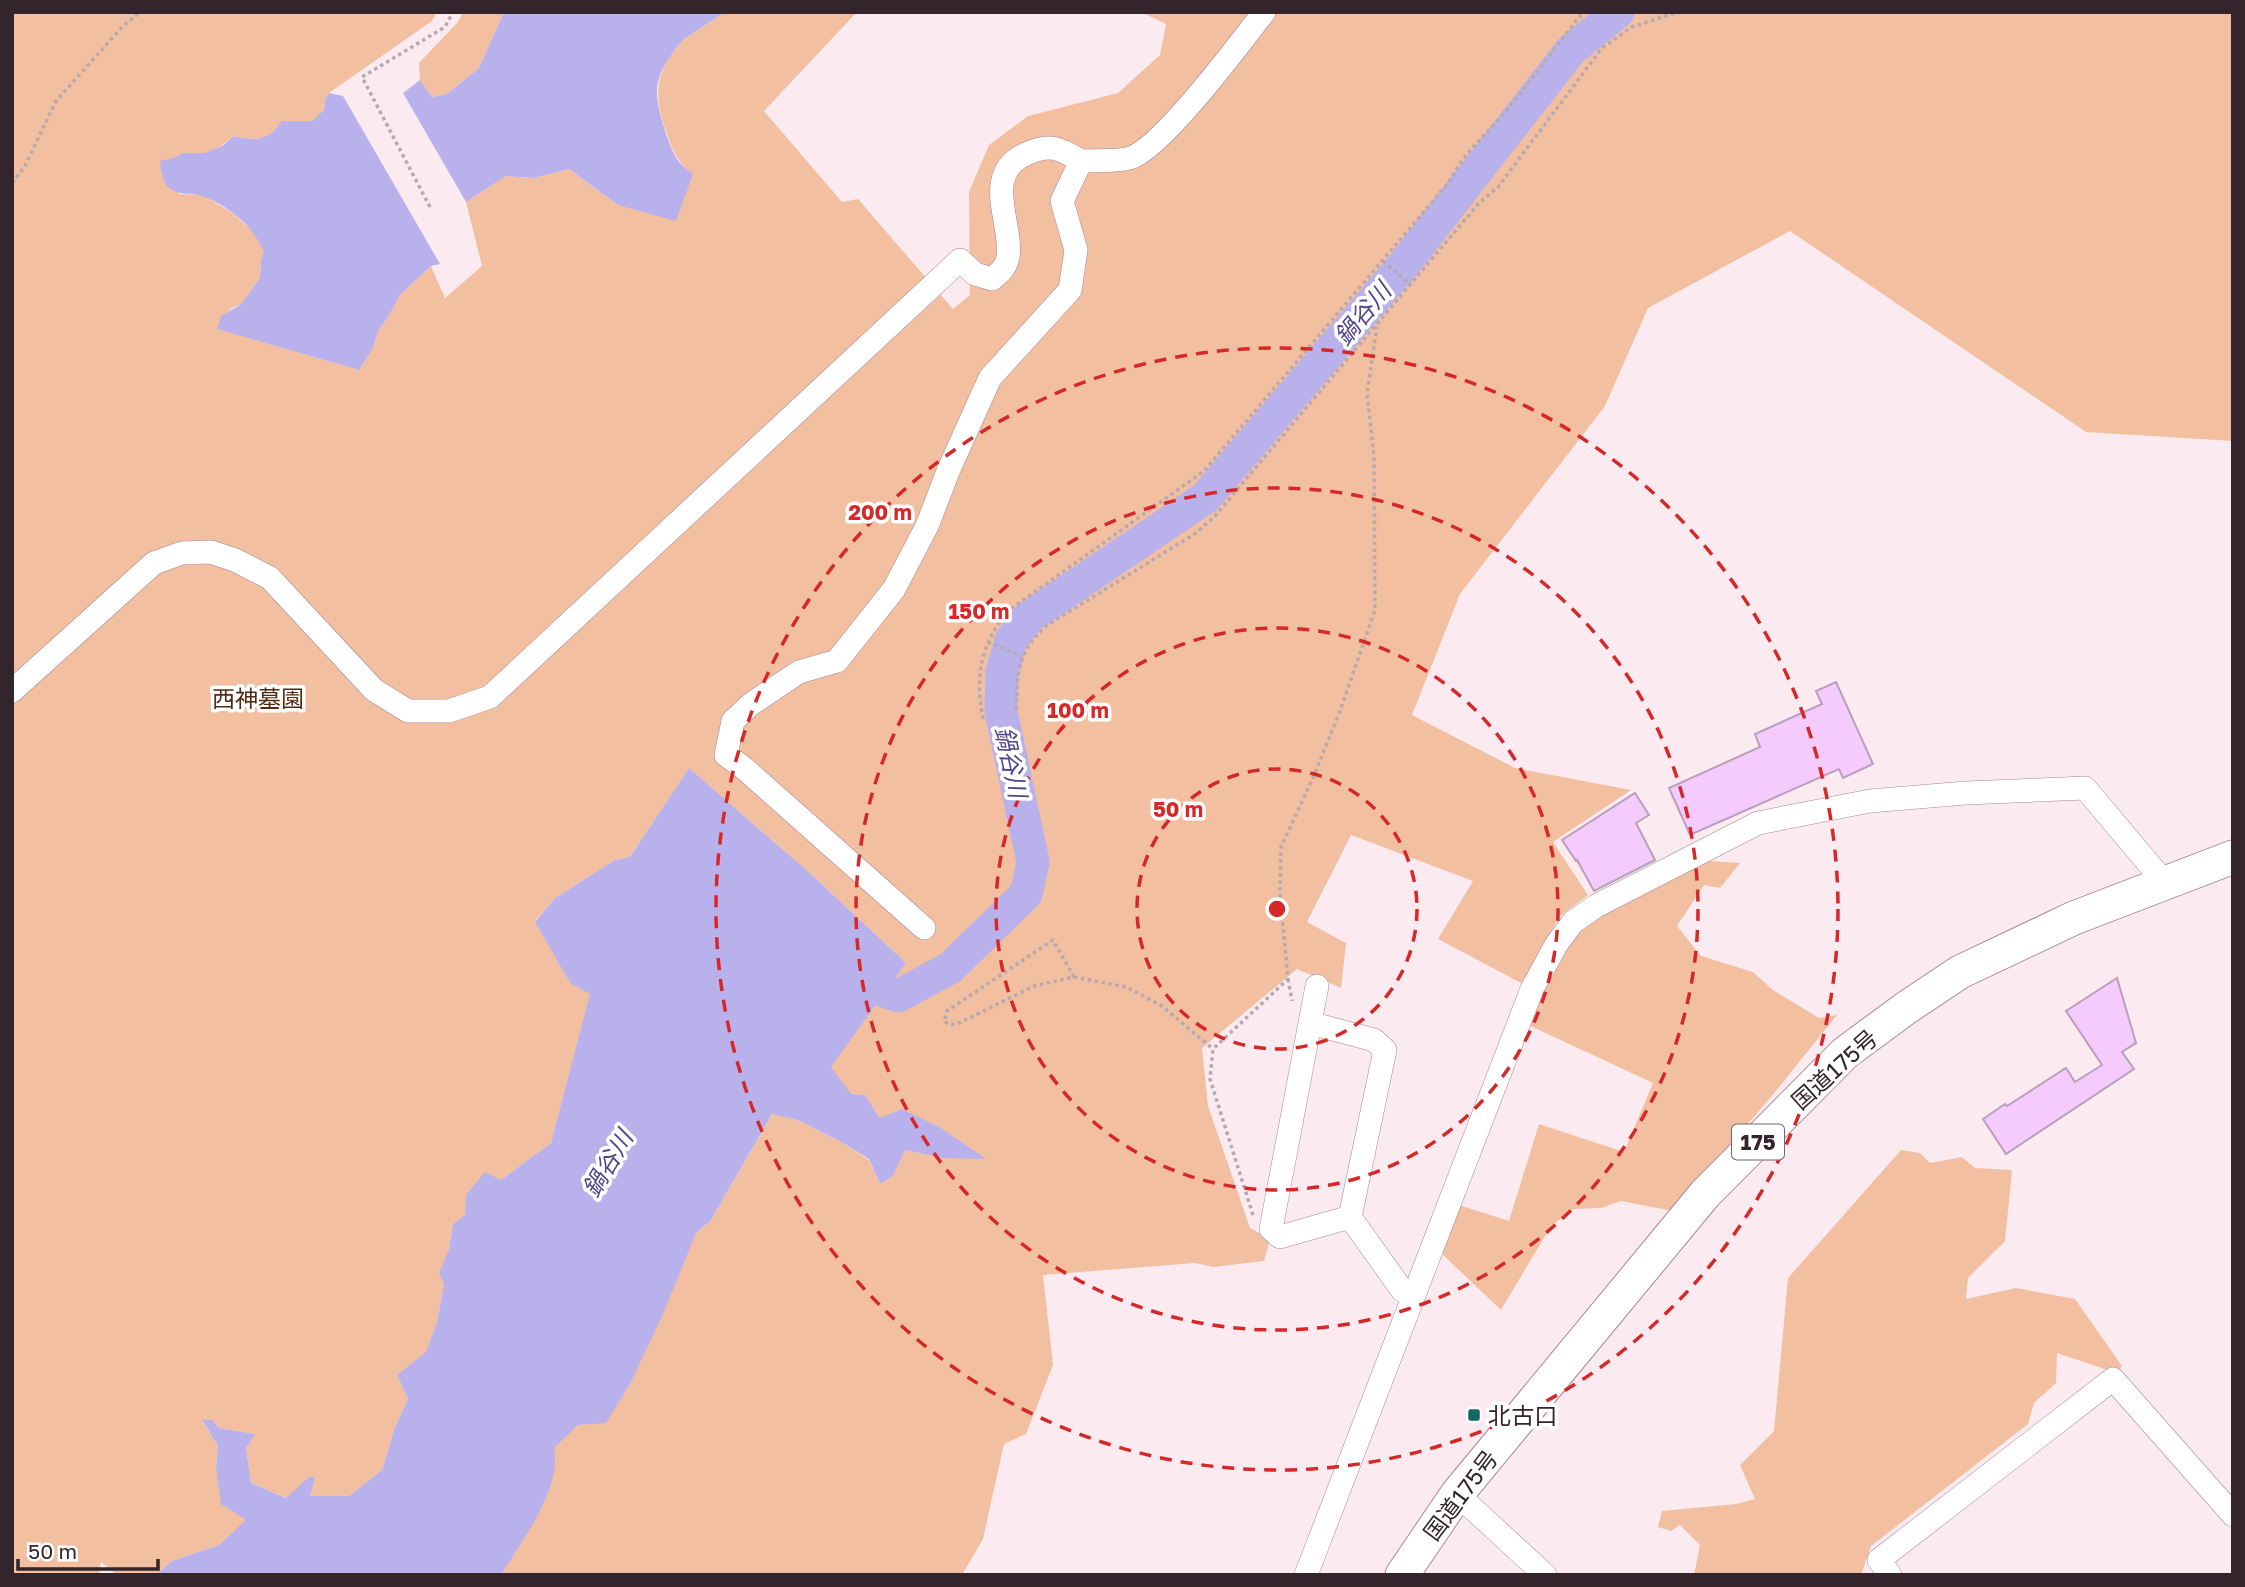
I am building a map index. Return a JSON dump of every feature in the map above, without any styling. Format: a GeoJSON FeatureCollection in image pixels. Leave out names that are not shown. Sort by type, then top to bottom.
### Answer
{"type":"FeatureCollection","features":[{"type":"Feature","properties":{"kind":"highway","name":"国道175号"},"geometry":{"type":"LineString","coordinates":[[1402,1575],[1457,1494],[1705,1194],[1845,1053],[1906,1007],[1960,972],[2074,918],[2233,857]]}},
{"type":"Feature","properties":{"kind":"street"},"geometry":{"type":"LineString","coordinates":[[12,691],[154,563],[182,554],[211,552],[235,560],[270,578],[374,690],[408,711],[449,711],[490,697],[960,260],[975,274],[992,279],[1004,269],[1008,256],[1001,193],[1005,172],[1020,156],[1040,147],[1060,149],[1082,161],[1131,158],[1158,139],[1236,49],[1264,12]]}},
{"type":"Feature","properties":{"kind":"street"},"geometry":{"type":"LineString","coordinates":[[924,928],[726,755],[733,720],[751,704],[800,672],[837,661],[894,589],[927,526],[990,377],[1070,290],[1076,250],[1062,201],[1082,161]]}},
{"type":"Feature","properties":{"kind":"street"},"geometry":{"type":"LineString","coordinates":[[1306,1575],[1532,989],[1556,945],[1573,922],[1596,906],[1758,823],[1870,802],[1966,793],[2085,788],[2165,883]]}},
{"type":"Feature","properties":{"kind":"street"},"geometry":{"type":"LineString","coordinates":[[1317,986],[1271,1229],[1280,1237],[1350,1217]]}},
{"type":"Feature","properties":{"kind":"street"},"geometry":{"type":"LineString","coordinates":[[1310,1023],[1374,1040],[1385,1051],[1350,1217],[1402,1290],[1413,1297]]}},
{"type":"Feature","properties":{"kind":"street"},"geometry":{"type":"LineString","coordinates":[[1890,1575],[1879,1560],[2113,1379],[2233,1515]]}},
{"type":"Feature","properties":{"kind":"street"},"geometry":{"type":"LineString","coordinates":[[1457,1494],[1545,1575]]}},
{"type":"Feature","properties":{"kind":"path"},"geometry":{"type":"LineString","coordinates":[[12,183],[25,166],[56,101],[121,27],[140,12]]}},
{"type":"Feature","properties":{"kind":"path"},"geometry":{"type":"LineString","coordinates":[[430,207],[362,77],[445,27],[453,12]]}},
{"type":"Feature","properties":{"kind":"path"},"geometry":{"type":"LineString","coordinates":[[983,719],[979,669],[992,631],[1008,611],[1204,471],[1449,183],[1464,158],[1585,12]]}},
{"type":"Feature","properties":{"kind":"path"},"geometry":{"type":"LineString","coordinates":[[1016,710],[1018,674],[1022,656],[1031,641],[1046,626],[1196,533],[1214,517],[1479,203],[1498,187],[1602,48],[1632,27],[1678,12]]}},
{"type":"Feature","properties":{"kind":"path"},"geometry":{"type":"LineString","coordinates":[[1382,261],[1411,285]]}},
{"type":"Feature","properties":{"kind":"path"},"geometry":{"type":"LineString","coordinates":[[1271,1229],[1256,1224],[1210,1079],[1213,1049],[1288,979],[1280,894],[1281,847],[1340,711],[1375,610],[1374,457],[1367,393],[1378,325]]}},
{"type":"Feature","properties":{"kind":"path"},"geometry":{"type":"LineString","coordinates":[[988,642],[1022,656]]}},
{"type":"Feature","properties":{"kind":"path"},"geometry":{"type":"LineString","coordinates":[[1074,977],[1054,940],[947,1012],[944,1022],[956,1025],[1034,986],[1074,977],[1126,987],[1162,1006],[1213,1049]]}},
{"type":"Feature","properties":{"kind":"green space","name":"西神墓園"},"geometry":{"type":"Polygon","coordinates":[[[12,12],[437,12],[432,21],[329,93],[324,110],[312,121],[283,121],[273,132],[262,138],[234,136],[208,152],[186,153],[176,157],[179,194],[203,195],[234,214],[255,234],[265,253],[261,260],[260,278],[241,304],[230,309],[218,329],[359,370],[400,295],[431,266],[445,298],[482,266],[466,202],[506,176],[534,178],[569,169],[618,205],[693,175],[677,156],[667,134],[659,106],[659,83],[667,62],[684,39],[725,12],[857,12],[764,111],[842,202],[858,199],[953,309],[970,295],[969,192],[989,145],[1028,116],[1118,93],[1160,55],[1166,24],[1141,12],[2233,12],[2233,441],[2086,432],[1790,231],[1648,308],[1605,406],[1460,594],[1412,715],[1515,768],[1631,790],[1553,842],[1588,895],[1559,917],[1523,984],[1438,939],[1473,881],[1351,835],[1307,922],[1346,943],[1341,988],[1297,969],[1202,1048],[1208,1106],[1250,1228],[1270,1239],[1264,1261],[1213,1267],[1195,1263],[1043,1275],[1053,1365],[1026,1434],[1004,1444],[983,1539],[962,1575],[501,1575],[545,1501],[553,1448],[578,1425],[606,1422],[630,1384],[696,1233],[711,1220],[773,1113],[798,1120],[869,1160],[880,1184],[893,1176],[905,1150],[942,1158],[880,1118],[865,1095],[851,1094],[830,1067],[906,963],[812,875],[689,768],[630,857],[615,860],[555,898],[535,921],[570,983],[591,993],[551,1143],[501,1180],[465,1216],[453,1224],[449,1249],[440,1273],[444,1284],[437,1322],[426,1353],[397,1375],[408,1399],[395,1427],[382,1470],[349,1496],[309,1496],[314,1478],[309,1477],[287,1498],[251,1483],[246,1448],[254,1434],[219,1428],[202,1421],[218,1446],[216,1467],[247,1520],[219,1545],[172,1561],[156,1575],[117,1575],[101,1562],[99,1575],[12,1575],[12,12]]]}},
{"type":"Feature","properties":{"kind":"green space"},"geometry":{"type":"Polygon","coordinates":[[[463,12],[504,12],[479,68],[447,94],[432,97],[420,80],[419,63],[458,22],[463,12]]]}},
{"type":"Feature","properties":{"kind":"green space"},"geometry":{"type":"Polygon","coordinates":[[[1695,860],[1740,863],[1720,888],[1704,885],[1677,926],[1701,956],[1753,972],[1773,990],[1819,1018],[1837,1015],[1673,1211],[1621,1201],[1601,1208],[1574,1209],[1551,1226],[1501,1310],[1440,1252],[1456,1204],[1509,1221],[1539,1124],[1624,1152],[1653,1083],[1526,1024],[1577,927],[1695,860]]]}},
{"type":"Feature","properties":{"kind":"green space"},"geometry":{"type":"Polygon","coordinates":[[[1901,1150],[1920,1153],[1930,1163],[1962,1157],[1975,1168],[2012,1170],[2005,1241],[1968,1278],[1966,1299],[2016,1288],[2075,1299],[2122,1366],[2117,1373],[2057,1353],[2056,1383],[2034,1403],[2028,1424],[1871,1546],[1861,1575],[1694,1575],[1700,1545],[1680,1525],[1671,1531],[1658,1527],[1662,1511],[1736,1504],[1755,1499],[1740,1465],[1774,1431],[1788,1278],[1901,1150]]]}},
{"type":"Feature","properties":{"kind":"water"},"geometry":{"type":"Polygon","coordinates":[[[504,12],[725,12],[684,39],[666,63],[658,84],[657,98],[670,145],[679,161],[693,174],[676,221],[618,205],[569,169],[534,178],[506,176],[466,202],[403,93],[420,80],[432,97],[447,94],[479,68],[504,12]]]}},
{"type":"Feature","properties":{"kind":"water"},"geometry":{"type":"Polygon","coordinates":[[[329,93],[343,96],[440,264],[431,266],[400,295],[359,370],[217,329],[221,316],[241,304],[260,278],[264,253],[255,235],[224,206],[200,195],[169,188],[164,181],[160,161],[183,153],[204,153],[222,146],[234,136],[262,138],[282,121],[312,121],[324,110],[329,93]]]}},
{"type":"Feature","properties":{"kind":"water"},"geometry":{"type":"Polygon","coordinates":[[[689,768],[812,875],[906,963],[831,1067],[851,1094],[865,1095],[880,1118],[902,1109],[941,1128],[986,1159],[942,1158],[905,1150],[893,1176],[880,1184],[869,1159],[798,1120],[772,1114],[711,1220],[696,1233],[663,1314],[630,1384],[606,1423],[578,1425],[554,1448],[555,1464],[546,1497],[529,1531],[501,1575],[156,1575],[172,1561],[219,1545],[246,1520],[221,1504],[216,1467],[218,1446],[202,1420],[212,1420],[219,1428],[255,1434],[246,1448],[251,1483],[286,1498],[309,1477],[315,1477],[310,1496],[349,1496],[382,1470],[395,1427],[408,1399],[397,1375],[426,1352],[437,1322],[444,1284],[439,1273],[449,1249],[453,1224],[465,1215],[466,1195],[485,1172],[501,1180],[551,1143],[590,994],[570,983],[535,922],[555,898],[615,860],[630,857],[689,768]]]}},
{"type":"Feature","properties":{"kind":"building"},"geometry":{"type":"Polygon","coordinates":[[[1836,682],[1873,764],[1843,778],[1839,769],[1690,835],[1669,788],[1760,747],[1755,734],[1822,704],[1816,691],[1836,682]]]}},
{"type":"Feature","properties":{"kind":"building"},"geometry":{"type":"Polygon","coordinates":[[[1635,793],[1649,815],[1636,823],[1655,860],[1594,891],[1562,840],[1635,793]]]}},
{"type":"Feature","properties":{"kind":"building"},"geometry":{"type":"Polygon","coordinates":[[[2117,978],[2136,1043],[2122,1052],[2134,1069],[2006,1154],[1983,1119],[2066,1068],[2075,1082],[2102,1065],[2066,1011],[2117,978]]]}},
{"type":"Feature","properties":{"kind":"waterway","name":"鍋谷川"},"geometry":{"type":"LineString","coordinates":[[842,976],[898,996],[950,968],[1026,894],[1033,862],[1001,711],[1002,672],[1011,640],[1029,617],[1205,498],[1405,263],[1571,50],[1618,12]]}},
{"type":"Feature","properties":{"kind":"place","name":"北古口"},"geometry":{"type":"Point","coordinates":[1474,1415]}}]}
